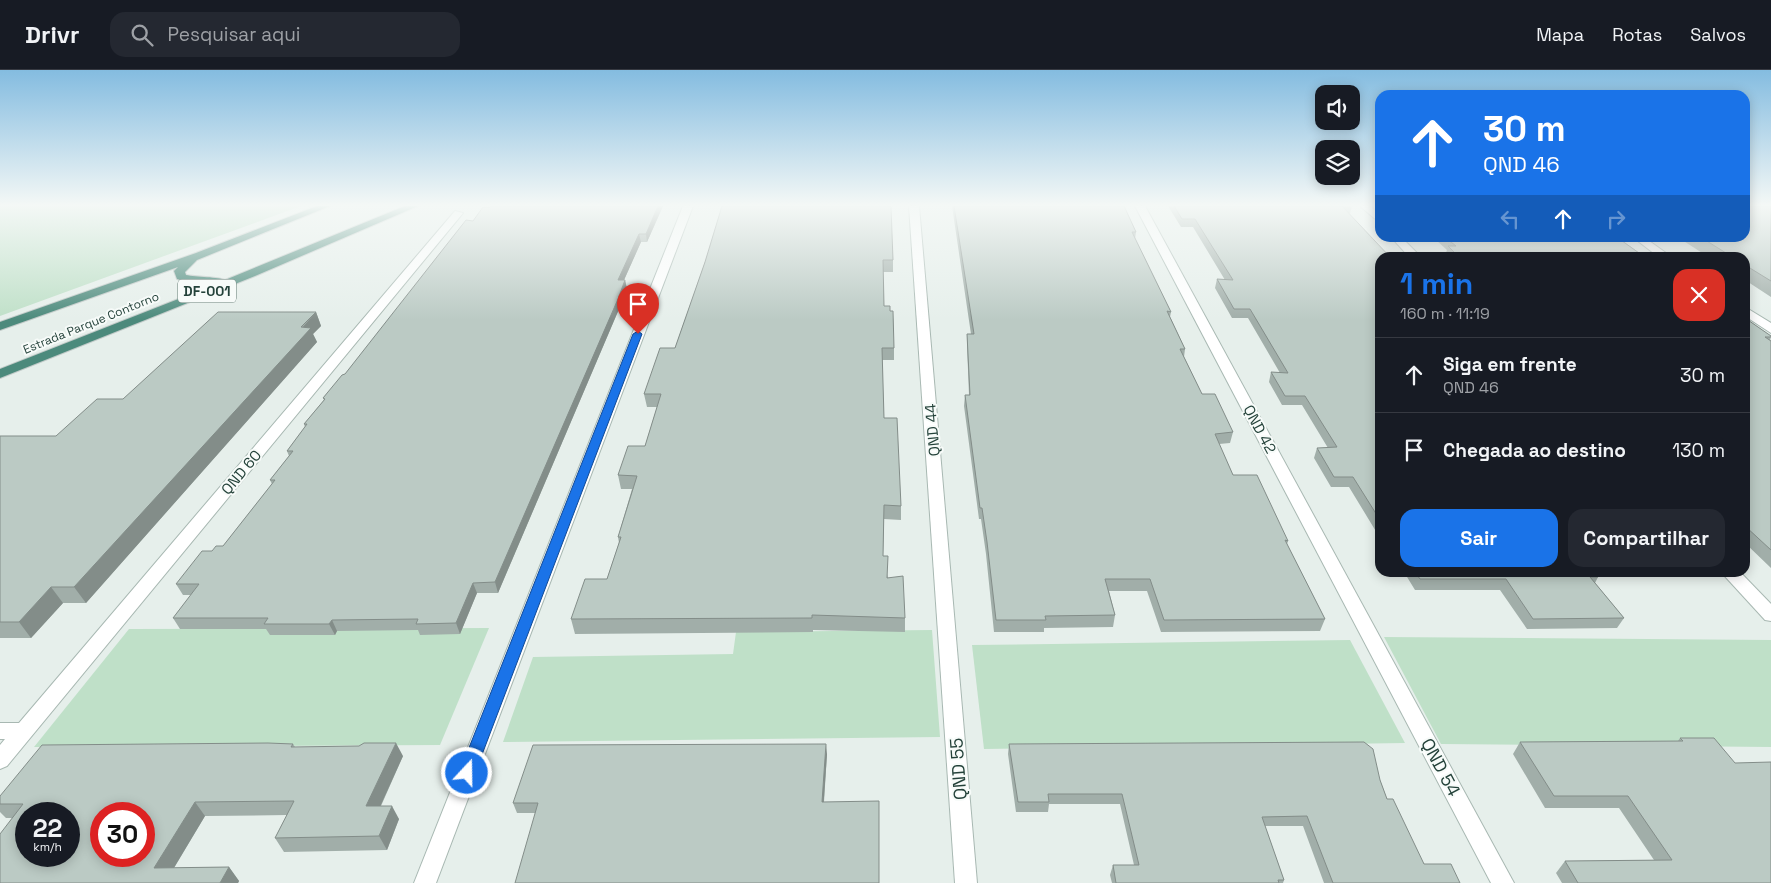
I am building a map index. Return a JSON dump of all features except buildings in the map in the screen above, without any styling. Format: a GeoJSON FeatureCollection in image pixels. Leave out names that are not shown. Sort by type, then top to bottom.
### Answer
{"type":"FeatureCollection","features":[{"type":"Feature","properties":{"kind":"highway","name":"Estrada Parque Contorno"},"geometry":{"type":"LineString","coordinates":[[0,326],[228,244]]}},
{"type":"Feature","properties":{"kind":"highway","name":"Estrada Parque Contorno"},"geometry":{"type":"LineString","coordinates":[[0,374],[323,244]]}},
{"type":"Feature","properties":{"kind":"highway"},"geometry":{"type":"LineString","coordinates":[[200,255],[181,269],[179,275],[181,278],[192,282],[207,282],[251,274]]}},
{"type":"Feature","properties":{"kind":"street","name":"QND 60"},"geometry":{"type":"LineString","coordinates":[[0,760],[432,244]]}},
{"type":"Feature","properties":{"kind":"street"},"geometry":{"type":"LineString","coordinates":[[425,883],[673,244]]}},
{"type":"Feature","properties":{"kind":"street","name":"QND 44"},"geometry":{"type":"LineString","coordinates":[[917,244],[950,655]]}},
{"type":"Feature","properties":{"kind":"street","name":"QND 42"},"geometry":{"type":"LineString","coordinates":[[1160,244],[1380,652]]}},
{"type":"Feature","properties":{"kind":"street"},"geometry":{"type":"LineString","coordinates":[[1648,244],[1659,252]]}},
{"type":"Feature","properties":{"kind":"street"},"geometry":{"type":"LineString","coordinates":[[1750,314],[1771,329]]}},
{"type":"Feature","properties":{"kind":"street"},"geometry":{"type":"LineString","coordinates":[[1734,577],[1771,615]]}},
{"type":"Feature","properties":{"kind":"street","name":"QND 54"},"geometry":{"type":"LineString","coordinates":[[1380,652],[1503,883]]}},
{"type":"Feature","properties":{"kind":"street","name":"QND 55"},"geometry":{"type":"LineString","coordinates":[[950,655],[966,883]]}},
{"type":"Feature","properties":{"kind":"street"},"geometry":{"type":"LineString","coordinates":[[0,731],[24,730]]}},
{"type":"Feature","properties":{"kind":"green space"},"geometry":{"type":"Polygon","coordinates":[[[0,244],[197,244],[0,316],[0,244]]]}},
{"type":"Feature","properties":{"kind":"green space"},"geometry":{"type":"Polygon","coordinates":[[[489,628],[440,745],[34,747],[129,629],[489,628]]]}},
{"type":"Feature","properties":{"kind":"green space"},"geometry":{"type":"Polygon","coordinates":[[[932,630],[940,737],[503,742],[533,657],[733,654],[736,632],[932,630]]]}},
{"type":"Feature","properties":{"kind":"green space"},"geometry":{"type":"Polygon","coordinates":[[[1384,637],[1771,640],[1771,747],[1441,744],[1384,637]]]}},
{"type":"Feature","properties":{"kind":"green space"},"geometry":{"type":"Polygon","coordinates":[[[1350,640],[1405,743],[984,749],[972,645],[1350,640]]]}},
{"type":"Feature","properties":{"kind":"route"},"geometry":{"type":"LineString","coordinates":[[467,773],[638,334]]}}]}
